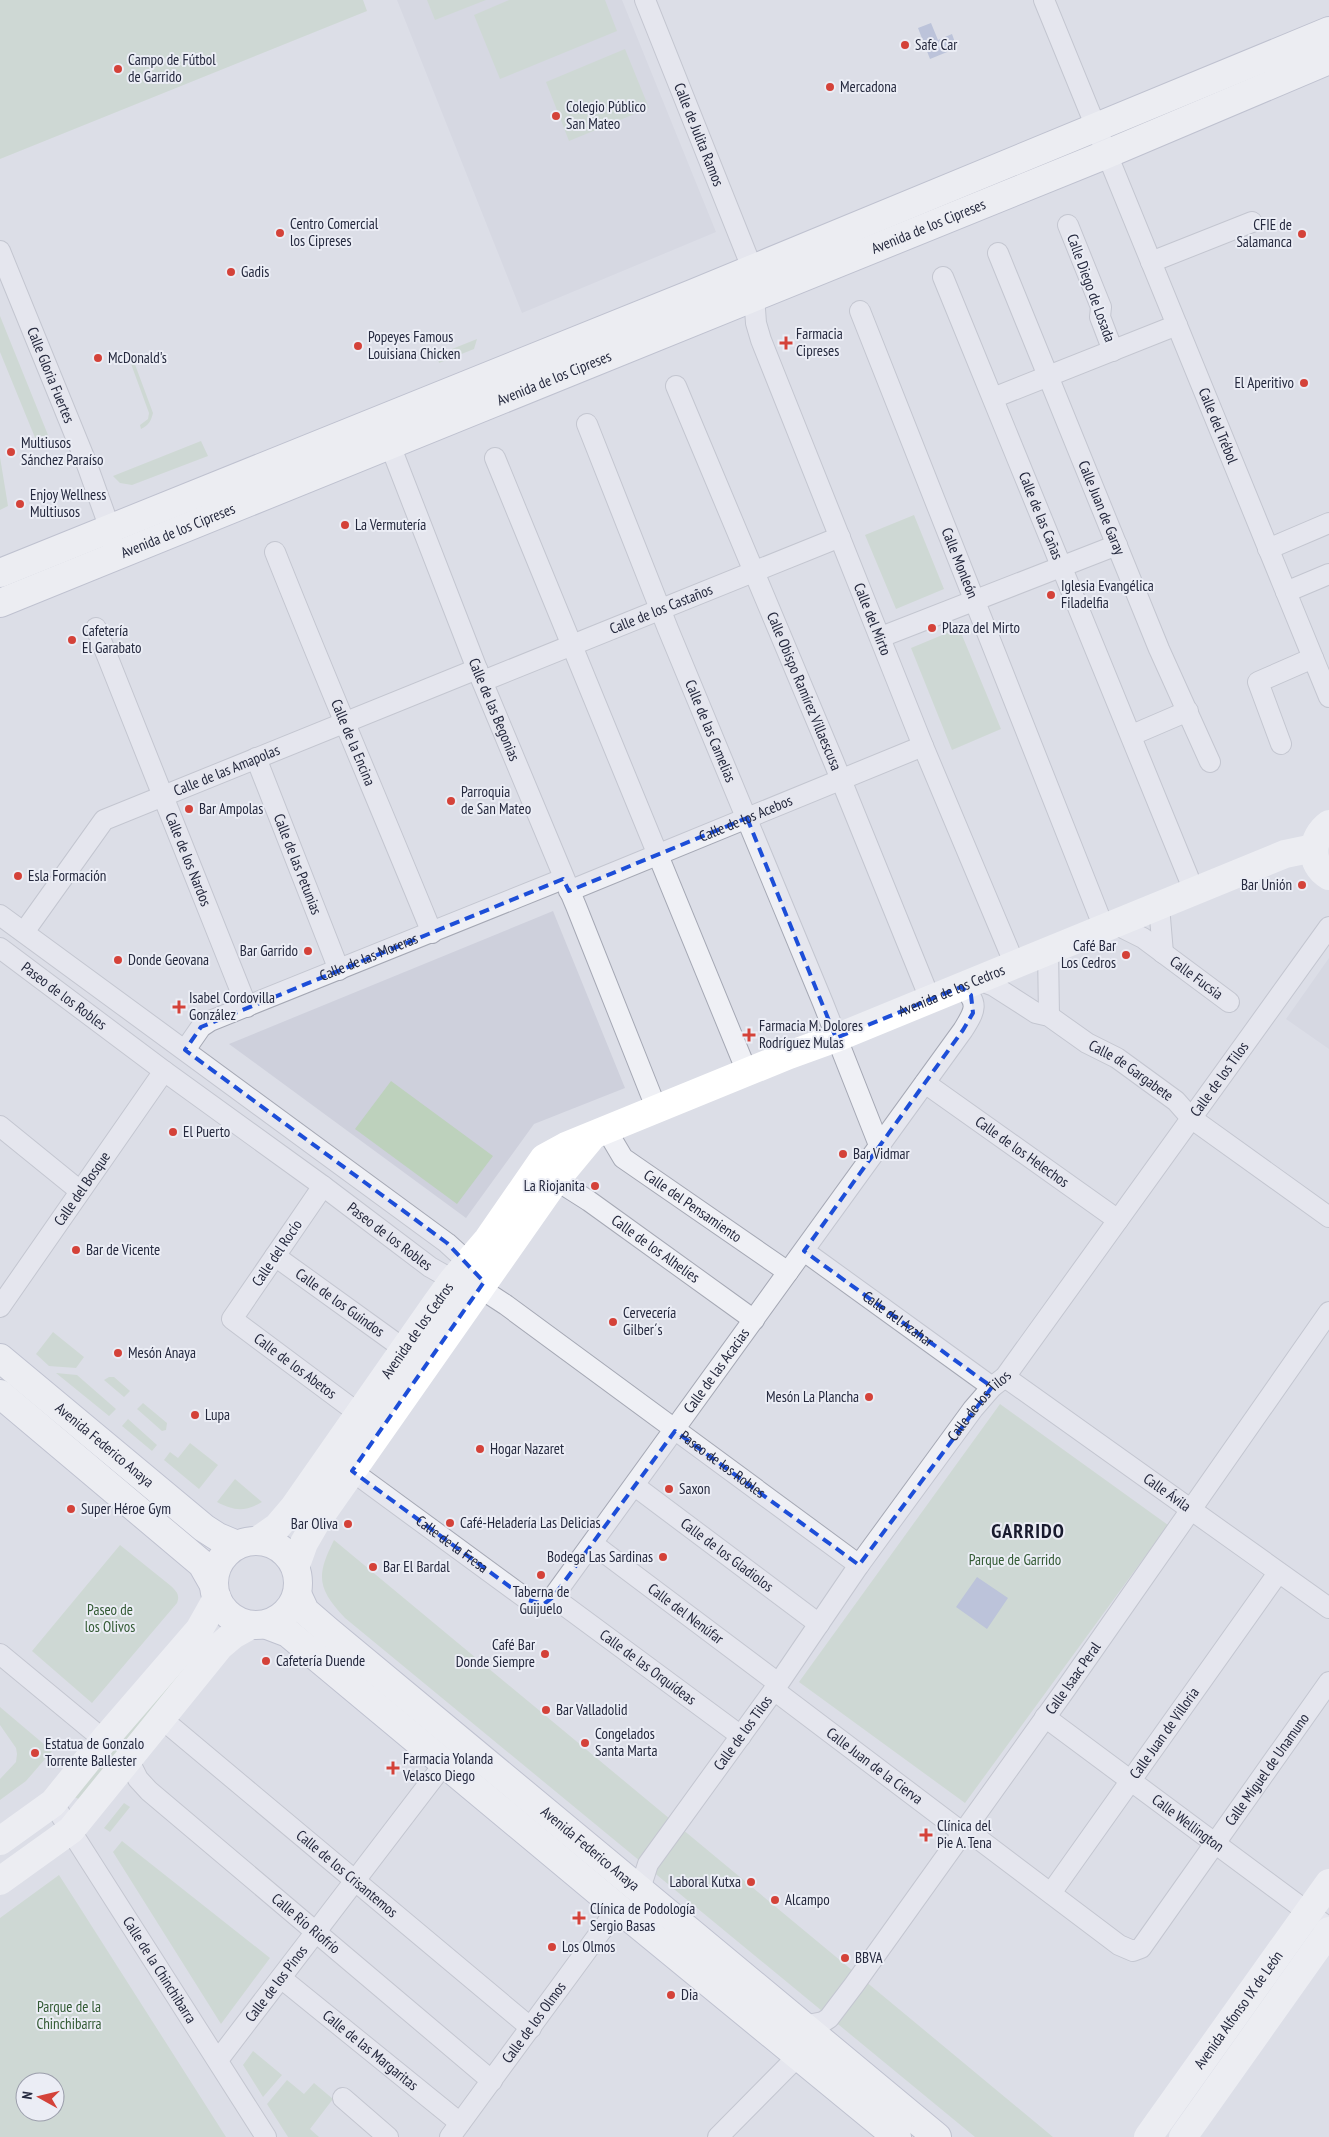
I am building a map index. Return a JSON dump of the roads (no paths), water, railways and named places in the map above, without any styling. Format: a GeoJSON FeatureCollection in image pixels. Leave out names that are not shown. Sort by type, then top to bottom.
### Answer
{"type":"FeatureCollection","features":[{"type":"Feature","properties":{"kind":"main road","name":"Avenida de los Cipreses"},"geometry":{"type":"LineString","coordinates":[[0,573],[752,268],[1329,30]]}},
{"type":"Feature","properties":{"kind":"main road","name":"Avenida de los Cipreses"},"geometry":{"type":"LineString","coordinates":[[0,603],[753,296],[1108,154],[1329,60]]}},
{"type":"Feature","properties":{"kind":"main road"},"geometry":{"type":"LineString","coordinates":[[1329,824],[1322,829],[1316,838],[1314,848],[1319,868],[1329,876]]}},
{"type":"Feature","properties":{"kind":"main road","name":"Avenida de los Cedros"},"geometry":{"type":"LineString","coordinates":[[296,1565],[310,1531],[383,1427],[544,1158],[566,1146],[930,1000],[1285,854],[1314,848]]}},
{"type":"Feature","properties":{"kind":"main road","name":"Avenida de los Cedros"},"geometry":{"type":"LineString","coordinates":[[247,1543],[277,1527],[294,1507],[404,1349],[471,1279],[556,1180],[600,1133]]}},
{"type":"Feature","properties":{"kind":"main road","name":"Avenida Federico Anaya"},"geometry":{"type":"LineString","coordinates":[[0,1358],[204,1528],[218,1537],[247,1543]]}},
{"type":"Feature","properties":{"kind":"main road","name":"Avenida Federico Anaya"},"geometry":{"type":"LineString","coordinates":[[0,1394],[202,1564],[215,1591]]}},
{"type":"Feature","properties":{"kind":"main road"},"geometry":{"type":"LineString","coordinates":[[0,1841],[53,1803],[104,1740],[199,1630],[215,1591],[216,1569],[224,1556],[247,1543],[269,1542],[278,1546],[296,1565],[297,1594],[289,1610],[276,1622],[259,1625],[233,1635],[220,1646],[70,1830],[0,1881]]}},
{"type":"Feature","properties":{"kind":"main road"},"geometry":{"type":"LineString","coordinates":[[215,1591],[228,1614],[239,1622],[259,1625]]}},
{"type":"Feature","properties":{"kind":"main road","name":"Avenida Federico Anaya"},"geometry":{"type":"LineString","coordinates":[[297,1594],[302,1607],[316,1621],[937,2137]]}},
{"type":"Feature","properties":{"kind":"main road","name":"Avenida Federico Anaya"},"geometry":{"type":"LineString","coordinates":[[259,1625],[288,1633],[897,2137]]}},
{"type":"Feature","properties":{"kind":"main road","name":"Avenida Alfonso IX de León"},"geometry":{"type":"LineString","coordinates":[[1183,2137],[1322,1924],[1329,1883]]}},
{"type":"Feature","properties":{"kind":"main road","name":"Avenida Alfonso IX de León"},"geometry":{"type":"LineString","coordinates":[[1148,2137],[1322,1924]]}},
{"type":"Feature","properties":{"kind":"street","name":"Calle de Julita Ramos"},"geometry":{"type":"LineString","coordinates":[[645,0],[752,268]]}},
{"type":"Feature","properties":{"kind":"street"},"geometry":{"type":"LineString","coordinates":[[1044,0],[1108,154]]}},
{"type":"Feature","properties":{"kind":"street","name":"Calle del Trébol"},"geometry":{"type":"LineString","coordinates":[[1108,154],[1329,697]]}},
{"type":"Feature","properties":{"kind":"street"},"geometry":{"type":"LineString","coordinates":[[1152,262],[1252,222]]}},
{"type":"Feature","properties":{"kind":"street","name":"Calle Diego de Losada"},"geometry":{"type":"LineString","coordinates":[[1068,225],[1100,307],[1100,317],[1113,351]]}},
{"type":"Feature","properties":{"kind":"street","name":"Calle Gloria Fuertes"},"geometry":{"type":"LineString","coordinates":[[0,251],[86,462],[110,529],[112,558]]}},
{"type":"Feature","properties":{"kind":"street","name":"Calle Juan de Garay"},"geometry":{"type":"LineString","coordinates":[[998,253],[1159,649],[1210,762]]}},
{"type":"Feature","properties":{"kind":"street","name":"Calle del Mirto"},"geometry":{"type":"LineString","coordinates":[[752,268],[756,323],[761,340],[924,746],[1015,965]]}},
{"type":"Feature","properties":{"kind":"street","name":"Calle de las Cañas"},"geometry":{"type":"LineString","coordinates":[[943,278],[1132,735],[1194,891]]}},
{"type":"Feature","properties":{"kind":"street","name":"Calle Monleón"},"geometry":{"type":"LineString","coordinates":[[860,311],[975,600],[1110,926]]}},
{"type":"Feature","properties":{"kind":"street"},"geometry":{"type":"LineString","coordinates":[[993,398],[1177,325]]}},
{"type":"Feature","properties":{"kind":"street","name":"Calle Obispo Ramírez Villaescusa"},"geometry":{"type":"LineString","coordinates":[[676,386],[841,779],[930,1000]]}},
{"type":"Feature","properties":{"kind":"street","name":"Calle de las Begonias"},"geometry":{"type":"LineString","coordinates":[[372,423],[390,445],[480,675],[657,1110]]}},
{"type":"Feature","properties":{"kind":"street","name":"Calle de las Camelias"},"geometry":{"type":"LineString","coordinates":[[587,424],[836,1038]]}},
{"type":"Feature","properties":{"kind":"street"},"geometry":{"type":"LineString","coordinates":[[495,458],[747,1072]]}},
{"type":"Feature","properties":{"kind":"street"},"geometry":{"type":"LineString","coordinates":[[1268,548],[1329,523]]}},
{"type":"Feature","properties":{"kind":"street","name":"Calle de los Castaños"},"geometry":{"type":"LineString","coordinates":[[480,675],[572,645],[840,537]]}},
{"type":"Feature","properties":{"kind":"street"},"geometry":{"type":"LineString","coordinates":[[881,637],[1117,545]]}},
{"type":"Feature","properties":{"kind":"street","name":"Calle de la Encina"},"geometry":{"type":"LineString","coordinates":[[275,552],[432,933]]}},
{"type":"Feature","properties":{"kind":"street"},"geometry":{"type":"LineString","coordinates":[[1286,592],[1329,574]]}},
{"type":"Feature","properties":{"kind":"street","name":"Calle de los Nardos"},"geometry":{"type":"LineString","coordinates":[[96,628],[247,1007]]}},
{"type":"Feature","properties":{"kind":"street"},"geometry":{"type":"LineString","coordinates":[[1281,744],[1258,682],[1313,658]]}},
{"type":"Feature","properties":{"kind":"street","name":"Calle de las Amapolas"},"geometry":{"type":"LineString","coordinates":[[24,932],[104,820],[345,722],[480,675]]}},
{"type":"Feature","properties":{"kind":"street"},"geometry":{"type":"LineString","coordinates":[[1132,735],[1188,711]]}},
{"type":"Feature","properties":{"kind":"street","name":"Calle de los Acebos"},"geometry":{"type":"LineString","coordinates":[[566,885],[658,855],[924,746]]}},
{"type":"Feature","properties":{"kind":"street","name":"Calle de las Petunias"},"geometry":{"type":"LineString","coordinates":[[256,758],[340,970]]}},
{"type":"Feature","properties":{"kind":"street","name":"Calle de las Moreras"},"geometry":{"type":"LineString","coordinates":[[185,1050],[201,1027],[210,1021],[432,933],[566,885]]}},
{"type":"Feature","properties":{"kind":"street","name":"Calle Fucsia"},"geometry":{"type":"LineString","coordinates":[[1159,906],[1163,953]]}},
{"type":"Feature","properties":{"kind":"street","name":"Paseo de los Robles"},"geometry":{"type":"LineString","coordinates":[[0,915],[446,1243],[471,1279],[859,1565]]}},
{"type":"Feature","properties":{"kind":"street","name":"Calle Fucsia"},"geometry":{"type":"LineString","coordinates":[[1110,926],[1143,938],[1229,1002]]}},
{"type":"Feature","properties":{"kind":"street","name":"Calle de los Tilos"},"geometry":{"type":"LineString","coordinates":[[640,1889],[648,1864],[741,1736],[859,1565],[972,1409],[998,1382],[1118,1220],[1329,927]]}},
{"type":"Feature","properties":{"kind":"street","name":"Paseo de los Robles"},"geometry":{"type":"LineString","coordinates":[[0,948],[164,1072],[323,1186],[430,1267],[471,1279]]}},
{"type":"Feature","properties":{"kind":"street"},"geometry":{"type":"LineString","coordinates":[[1048,951],[1049,1016]]}},
{"type":"Feature","properties":{"kind":"street","name":"Calle de Gargabete"},"geometry":{"type":"LineString","coordinates":[[969,983],[994,986],[1036,1013],[1049,1016],[1087,1043],[1117,1058],[1170,1096],[1191,1118],[1329,1217]]}},
{"type":"Feature","properties":{"kind":"street","name":"Calle de las Acacias"},"geometry":{"type":"LineString","coordinates":[[553,1598],[963,1030],[973,1013],[974,1003],[969,983]]}},
{"type":"Feature","properties":{"kind":"street"},"geometry":{"type":"LineString","coordinates":[[836,1038],[879,1145]]}},
{"type":"Feature","properties":{"kind":"street","name":"Calle del Bosque"},"geometry":{"type":"LineString","coordinates":[[0,1306],[164,1072]]}},
{"type":"Feature","properties":{"kind":"street","name":"Calle de los Helechos"},"geometry":{"type":"LineString","coordinates":[[924,1083],[1118,1220]]}},
{"type":"Feature","properties":{"kind":"street"},"geometry":{"type":"LineString","coordinates":[[0,1126],[80,1191]]}},
{"type":"Feature","properties":{"kind":"street","name":"Calle del Pensamiento"},"geometry":{"type":"LineString","coordinates":[[600,1133],[623,1158],[788,1272]]}},
{"type":"Feature","properties":{"kind":"street","name":"Calle de los Alhelíes"},"geometry":{"type":"LineString","coordinates":[[556,1180],[754,1320]]}},
{"type":"Feature","properties":{"kind":"street","name":"Calle del Rocío"},"geometry":{"type":"LineString","coordinates":[[232,1320],[323,1186]]}},
{"type":"Feature","properties":{"kind":"street","name":"Calle del Azahar"},"geometry":{"type":"LineString","coordinates":[[804,1251],[998,1382]]}},
{"type":"Feature","properties":{"kind":"street","name":"Calle de los Guindos"},"geometry":{"type":"LineString","coordinates":[[275,1256],[404,1349]]}},
{"type":"Feature","properties":{"kind":"street","name":"Calle Isaac Peral"},"geometry":{"type":"LineString","coordinates":[[810,2032],[832,2015],[963,1833],[1329,1312]]}},
{"type":"Feature","properties":{"kind":"street","name":"Calle de los Abetos"},"geometry":{"type":"LineString","coordinates":[[232,1320],[358,1413]]}},
{"type":"Feature","properties":{"kind":"street","name":"Calle Ávila"},"geometry":{"type":"LineString","coordinates":[[998,1382],[1190,1510],[1329,1608]]}},
{"type":"Feature","properties":{"kind":"street","name":"Calle de la Fresa"},"geometry":{"type":"LineString","coordinates":[[352,1471],[528,1600],[536,1604],[544,1604],[553,1598]]}},
{"type":"Feature","properties":{"kind":"street","name":"Calle de los Gladiolos"},"geometry":{"type":"LineString","coordinates":[[635,1486],[819,1624]]}},
{"type":"Feature","properties":{"kind":"street","name":"Calle del Nenúfar"},"geometry":{"type":"LineString","coordinates":[[593,1544],[776,1686]]}},
{"type":"Feature","properties":{"kind":"street","name":"Calle Juan de Villoria"},"geometry":{"type":"LineString","coordinates":[[1051,1893],[1278,1572]]}},
{"type":"Feature","properties":{"kind":"street","name":"Calle de las Orquídeas"},"geometry":{"type":"LineString","coordinates":[[553,1598],[741,1736]]}},
{"type":"Feature","properties":{"kind":"street"},"geometry":{"type":"LineString","coordinates":[[0,1654],[104,1740]]}},
{"type":"Feature","properties":{"kind":"street","name":"Calle Miguel de Unamuno"},"geometry":{"type":"LineString","coordinates":[[1134,1951],[1141,1948],[1329,1682]]}},
{"type":"Feature","properties":{"kind":"street","name":"Calle Juan de la Cierva"},"geometry":{"type":"LineString","coordinates":[[776,1686],[963,1833],[980,1840],[1120,1945],[1134,1951]]}},
{"type":"Feature","properties":{"kind":"street","name":"Calle Wellington"},"geometry":{"type":"LineString","coordinates":[[1045,1717],[1322,1924]]}},
{"type":"Feature","properties":{"kind":"street","name":"Calle de los Crisantemos"},"geometry":{"type":"LineString","coordinates":[[162,1719],[531,2028]]}},
{"type":"Feature","properties":{"kind":"street","name":"Calle Río Riofrío"},"geometry":{"type":"LineString","coordinates":[[128,1759],[138,1779],[149,1791],[492,2081]]}},
{"type":"Feature","properties":{"kind":"street","name":"Calle de los Pinos"},"geometry":{"type":"LineString","coordinates":[[218,2060],[444,1764]]}},
{"type":"Feature","properties":{"kind":"street","name":"Calle de la Chinchibarra"},"geometry":{"type":"LineString","coordinates":[[53,1803],[266,2137]]}},
{"type":"Feature","properties":{"kind":"street","name":"Calle de los Olmos"},"geometry":{"type":"LineString","coordinates":[[456,2130],[618,1908]]}},
{"type":"Feature","properties":{"kind":"street","name":"Calle de las Margaritas"},"geometry":{"type":"LineString","coordinates":[[281,1978],[456,2130]]}},
{"type":"Feature","properties":{"kind":"street"},"geometry":{"type":"LineString","coordinates":[[718,2137],[798,2056],[810,2032]]}},
{"type":"Feature","properties":{"kind":"street"},"geometry":{"type":"LineString","coordinates":[[343,2098],[388,2137]]}},
{"type":"Feature","properties":{"kind":"water"},"geometry":{"type":"Polygon","coordinates":[[[931,23],[938,40],[952,34],[957,48],[930,59],[918,28],[931,23]]]}},
{"type":"Feature","properties":{"kind":"water"},"geometry":{"type":"Polygon","coordinates":[[[977,1577],[1008,1598],[987,1629],[956,1607],[977,1577]]]}},
{"type":"Feature","properties":{"kind":"place","name":"Safe Car"},"geometry":{"type":"Point","coordinates":[905,45]}},
{"type":"Feature","properties":{"kind":"place","name":"Campo de Fútbol de Garrido"},"geometry":{"type":"Point","coordinates":[118,69]}},
{"type":"Feature","properties":{"kind":"place","name":"Mercadona"},"geometry":{"type":"Point","coordinates":[830,87]}},
{"type":"Feature","properties":{"kind":"place","name":"Colegio Público San Mateo"},"geometry":{"type":"Point","coordinates":[556,116]}},
{"type":"Feature","properties":{"kind":"place","name":"Centro Comercial los Cipreses"},"geometry":{"type":"Point","coordinates":[280,233]}},
{"type":"Feature","properties":{"kind":"place","name":"CFIE de Salamanca"},"geometry":{"type":"Point","coordinates":[1302,234]}},
{"type":"Feature","properties":{"kind":"place","name":"Gadis"},"geometry":{"type":"Point","coordinates":[231,272]}},
{"type":"Feature","properties":{"kind":"place","name":"Farmacia Cipreses"},"geometry":{"type":"Point","coordinates":[786,343]}},
{"type":"Feature","properties":{"kind":"place","name":"Popeyes Famous Louisiana Chicken"},"geometry":{"type":"Point","coordinates":[358,346]}},
{"type":"Feature","properties":{"kind":"place","name":"McDonald's"},"geometry":{"type":"Point","coordinates":[98,358]}},
{"type":"Feature","properties":{"kind":"place","name":"El Aperitivo"},"geometry":{"type":"Point","coordinates":[1304,383]}},
{"type":"Feature","properties":{"kind":"place","name":"Multiusos Sánchez Paraíso"},"geometry":{"type":"Point","coordinates":[11,452]}},
{"type":"Feature","properties":{"kind":"place","name":"Enjoy Wellness Multiusos"},"geometry":{"type":"Point","coordinates":[20,504]}},
{"type":"Feature","properties":{"kind":"place","name":"La Vermutería"},"geometry":{"type":"Point","coordinates":[345,525]}},
{"type":"Feature","properties":{"kind":"place","name":"Iglesia Evangélica Filadelfia"},"geometry":{"type":"Point","coordinates":[1051,595]}},
{"type":"Feature","properties":{"kind":"place","name":"Plaza del Mirto"},"geometry":{"type":"Point","coordinates":[932,628]}},
{"type":"Feature","properties":{"kind":"place","name":"Cafetería El Garabato"},"geometry":{"type":"Point","coordinates":[72,640]}},
{"type":"Feature","properties":{"kind":"place","name":"Parroquia de San Mateo"},"geometry":{"type":"Point","coordinates":[451,801]}},
{"type":"Feature","properties":{"kind":"place","name":"Bar Ampolas"},"geometry":{"type":"Point","coordinates":[189,809]}},
{"type":"Feature","properties":{"kind":"place","name":"Esla Formación"},"geometry":{"type":"Point","coordinates":[18,876]}},
{"type":"Feature","properties":{"kind":"place","name":"Bar Unión"},"geometry":{"type":"Point","coordinates":[1302,885]}},
{"type":"Feature","properties":{"kind":"place","name":"Bar Garrido"},"geometry":{"type":"Point","coordinates":[308,951]}},
{"type":"Feature","properties":{"kind":"place","name":"Café Bar Los Cedros"},"geometry":{"type":"Point","coordinates":[1126,955]}},
{"type":"Feature","properties":{"kind":"place","name":"Donde Geovana"},"geometry":{"type":"Point","coordinates":[118,960]}},
{"type":"Feature","properties":{"kind":"place","name":"Isabel Cordovilla González"},"geometry":{"type":"Point","coordinates":[179,1007]}},
{"type":"Feature","properties":{"kind":"place","name":"Farmacia M. Dolores Rodríguez Mulas"},"geometry":{"type":"Point","coordinates":[749,1035]}},
{"type":"Feature","properties":{"kind":"place","name":"El Puerto"},"geometry":{"type":"Point","coordinates":[173,1132]}},
{"type":"Feature","properties":{"kind":"place","name":"Bar Vidmar"},"geometry":{"type":"Point","coordinates":[843,1154]}},
{"type":"Feature","properties":{"kind":"place","name":"La Riojanita"},"geometry":{"type":"Point","coordinates":[595,1186]}},
{"type":"Feature","properties":{"kind":"place","name":"Bar de Vicente"},"geometry":{"type":"Point","coordinates":[76,1250]}},
{"type":"Feature","properties":{"kind":"place","name":"Cervecería Gilber´s"},"geometry":{"type":"Point","coordinates":[613,1322]}},
{"type":"Feature","properties":{"kind":"place","name":"Mesón Anaya"},"geometry":{"type":"Point","coordinates":[118,1353]}},
{"type":"Feature","properties":{"kind":"place","name":"Mesón La Plancha"},"geometry":{"type":"Point","coordinates":[869,1397]}},
{"type":"Feature","properties":{"kind":"place","name":"Lupa"},"geometry":{"type":"Point","coordinates":[195,1415]}},
{"type":"Feature","properties":{"kind":"place","name":"Hogar Nazaret"},"geometry":{"type":"Point","coordinates":[480,1449]}},
{"type":"Feature","properties":{"kind":"place","name":"Saxon"},"geometry":{"type":"Point","coordinates":[669,1489]}},
{"type":"Feature","properties":{"kind":"place","name":"Super Héroe Gym"},"geometry":{"type":"Point","coordinates":[71,1509]}},
{"type":"Feature","properties":{"kind":"place","name":"Café-Heladería Las Delicias"},"geometry":{"type":"Point","coordinates":[450,1523]}},
{"type":"Feature","properties":{"kind":"place","name":"Bar Oliva"},"geometry":{"type":"Point","coordinates":[348,1524]}},
{"type":"Feature","properties":{"kind":"place","name":"Bodega Las Sardinas"},"geometry":{"type":"Point","coordinates":[663,1557]}},
{"type":"Feature","properties":{"kind":"place","name":"Bar El Bardal"},"geometry":{"type":"Point","coordinates":[373,1567]}},
{"type":"Feature","properties":{"kind":"place","name":"Taberna de Guijuelo"},"geometry":{"type":"Point","coordinates":[541,1575]}},
{"type":"Feature","properties":{"kind":"place","name":"Café Bar Donde Siempre"},"geometry":{"type":"Point","coordinates":[545,1654]}},
{"type":"Feature","properties":{"kind":"place","name":"Cafetería Duende"},"geometry":{"type":"Point","coordinates":[266,1661]}},
{"type":"Feature","properties":{"kind":"place","name":"Bar Valladolid"},"geometry":{"type":"Point","coordinates":[546,1710]}},
{"type":"Feature","properties":{"kind":"place","name":"Congelados Santa Marta"},"geometry":{"type":"Point","coordinates":[585,1743]}},
{"type":"Feature","properties":{"kind":"place","name":"Estatua de Gonzalo Torrente Ballester"},"geometry":{"type":"Point","coordinates":[35,1753]}},
{"type":"Feature","properties":{"kind":"place","name":"Farmacia Yolanda Velasco Diego"},"geometry":{"type":"Point","coordinates":[393,1768]}},
{"type":"Feature","properties":{"kind":"place","name":"Clínica del Pie A. Tena"},"geometry":{"type":"Point","coordinates":[926,1835]}},
{"type":"Feature","properties":{"kind":"place","name":"Laboral Kutxa"},"geometry":{"type":"Point","coordinates":[751,1882]}},
{"type":"Feature","properties":{"kind":"place","name":"Alcampo"},"geometry":{"type":"Point","coordinates":[775,1900]}},
{"type":"Feature","properties":{"kind":"place","name":"Clínica de Podología Sergio Basas"},"geometry":{"type":"Point","coordinates":[579,1918]}},
{"type":"Feature","properties":{"kind":"place","name":"Los Olmos"},"geometry":{"type":"Point","coordinates":[552,1947]}},
{"type":"Feature","properties":{"kind":"place","name":"BBVA"},"geometry":{"type":"Point","coordinates":[845,1958]}},
{"type":"Feature","properties":{"kind":"place","name":"Dia"},"geometry":{"type":"Point","coordinates":[671,1995]}},
{"type":"Feature","properties":{"kind":"district","name":"GARRIDO"},"geometry":{"type":"Point","coordinates":[1028,1531]}},
{"type":"Feature","properties":{"kind":"park label","name":"Parque de Garrido"},"geometry":{"type":"Point","coordinates":[1015,1560]}},
{"type":"Feature","properties":{"kind":"park label","name":"Paseo de los Olivos"},"geometry":{"type":"Point","coordinates":[110,1618]}},
{"type":"Feature","properties":{"kind":"park label","name":"Parque de la Chinchibarra"},"geometry":{"type":"Point","coordinates":[69,2016]}}]}
